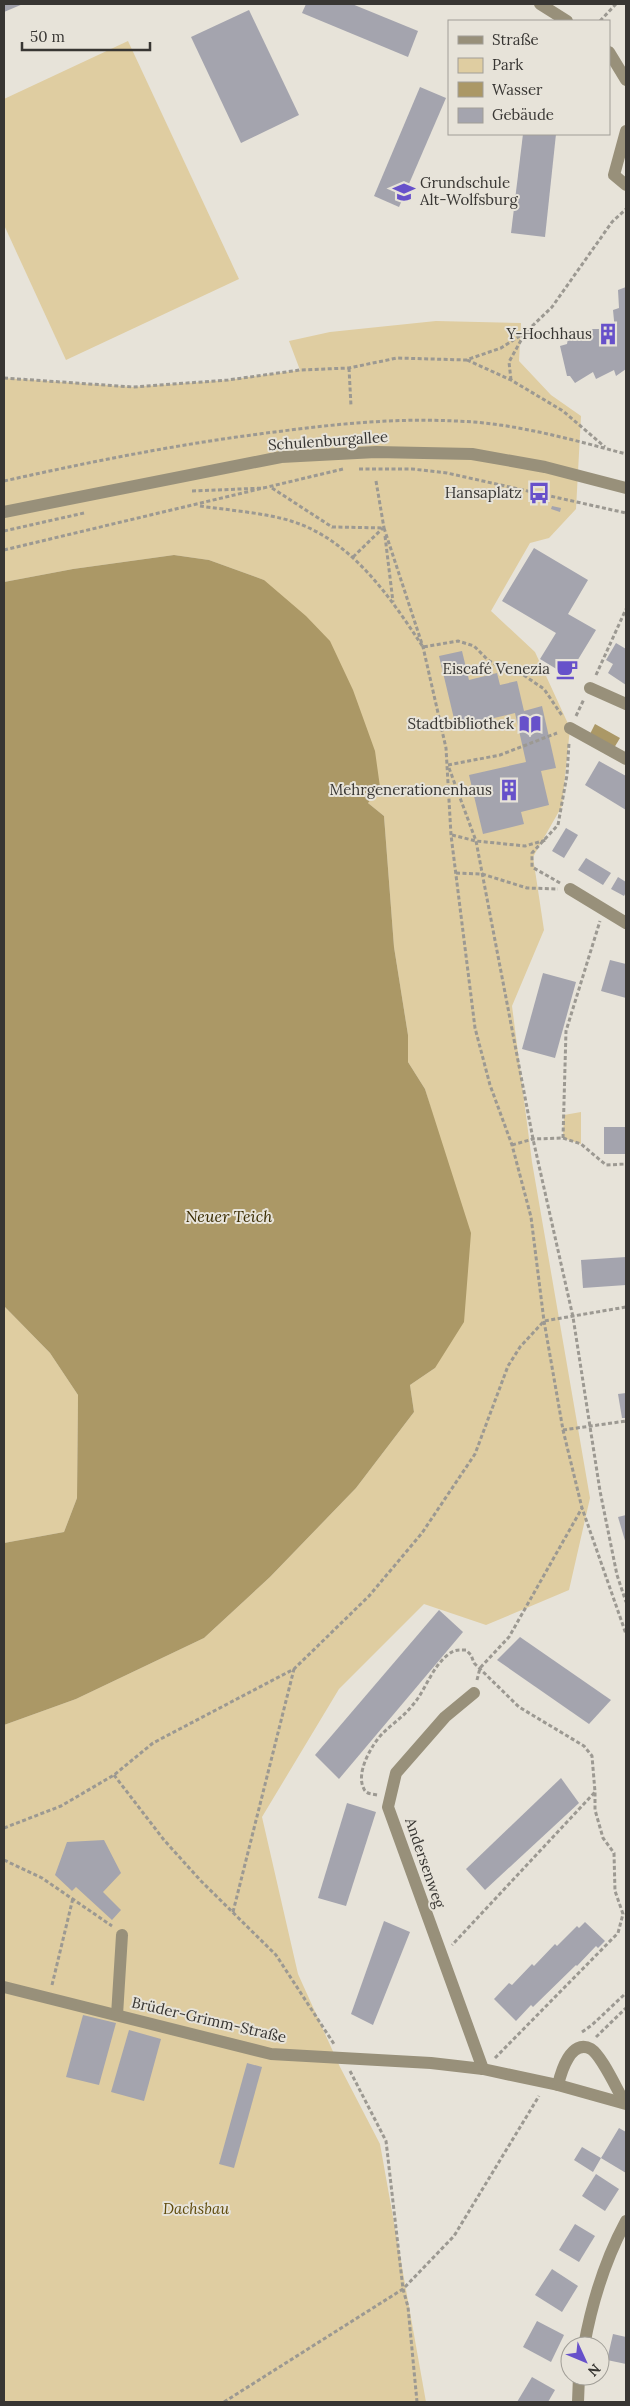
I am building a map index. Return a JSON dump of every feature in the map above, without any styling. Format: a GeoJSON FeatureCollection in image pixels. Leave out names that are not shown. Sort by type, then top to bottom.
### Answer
{"type":"FeatureCollection","features":[{"type":"Feature","properties":{"kind":"street"},"geometry":{"type":"LineString","coordinates":[[540,4],[564,20]]}},
{"type":"Feature","properties":{"kind":"street"},"geometry":{"type":"LineString","coordinates":[[610,54],[626,80]]}},
{"type":"Feature","properties":{"kind":"street"},"geometry":{"type":"LineString","coordinates":[[626,131],[614,175],[626,185]]}},
{"type":"Feature","properties":{"kind":"street","name":"Schulenburgallee"},"geometry":{"type":"LineString","coordinates":[[4,512],[281,458],[376,452],[472,454],[545,467],[626,488]]}},
{"type":"Feature","properties":{"kind":"street"},"geometry":{"type":"LineString","coordinates":[[590,688],[626,704]]}},
{"type":"Feature","properties":{"kind":"street"},"geometry":{"type":"LineString","coordinates":[[570,728],[626,759]]}},
{"type":"Feature","properties":{"kind":"street"},"geometry":{"type":"LineString","coordinates":[[570,889],[626,923]]}},
{"type":"Feature","properties":{"kind":"street","name":"Andersenweg"},"geometry":{"type":"LineString","coordinates":[[474,1692],[444,1717],[396,1773],[388,1807],[483,2069]]}},
{"type":"Feature","properties":{"kind":"street"},"geometry":{"type":"LineString","coordinates":[[117,2015],[122,1935]]}},
{"type":"Feature","properties":{"kind":"street","name":"Brüder-Grimm-Straße"},"geometry":{"type":"LineString","coordinates":[[4,1987],[271,2054],[432,2063],[483,2069],[553,2084],[625,2103]]}},
{"type":"Feature","properties":{"kind":"street"},"geometry":{"type":"LineString","coordinates":[[553,2084],[572,2052],[580,2048],[590,2049]]}},
{"type":"Feature","properties":{"kind":"street","name":"Brüder-Grimm-Straße"},"geometry":{"type":"LineString","coordinates":[[590,2049],[598,2057],[625,2103]]}},
{"type":"Feature","properties":{"kind":"street"},"geometry":{"type":"LineString","coordinates":[[586,2336],[592,2305],[612,2247],[626,2221]]}},
{"type":"Feature","properties":{"kind":"street"},"geometry":{"type":"LineString","coordinates":[[578,2402],[579,2386]]}},
{"type":"Feature","properties":{"kind":"path"},"geometry":{"type":"LineString","coordinates":[[601,20],[616,4]]}},
{"type":"Feature","properties":{"kind":"path"},"geometry":{"type":"LineString","coordinates":[[4,378],[133,387],[228,380],[300,370],[349,368],[398,358],[466,360],[502,348],[526,332],[552,307],[612,222],[626,209]]}},
{"type":"Feature","properties":{"kind":"path"},"geometry":{"type":"LineString","coordinates":[[511,380],[509,362],[526,332]]}},
{"type":"Feature","properties":{"kind":"path"},"geometry":{"type":"LineString","coordinates":[[466,360],[511,380],[563,412],[607,448]]}},
{"type":"Feature","properties":{"kind":"path"},"geometry":{"type":"LineString","coordinates":[[349,368],[351,406]]}},
{"type":"Feature","properties":{"kind":"path"},"geometry":{"type":"LineString","coordinates":[[4,550],[199,505],[343,469],[412,469],[486,480],[626,513]]}},
{"type":"Feature","properties":{"kind":"path"},"geometry":{"type":"LineString","coordinates":[[376,480],[393,602]]}},
{"type":"Feature","properties":{"kind":"path"},"geometry":{"type":"LineString","coordinates":[[186,491],[272,487],[332,527],[384,528]]}},
{"type":"Feature","properties":{"kind":"path"},"geometry":{"type":"LineString","coordinates":[[199,505],[291,521],[326,538],[353,557],[393,602],[423,648]]}},
{"type":"Feature","properties":{"kind":"path"},"geometry":{"type":"LineString","coordinates":[[4,531],[90,511]]}},
{"type":"Feature","properties":{"kind":"path"},"geometry":{"type":"LineString","coordinates":[[353,557],[384,528]]}},
{"type":"Feature","properties":{"kind":"path"},"geometry":{"type":"LineString","coordinates":[[384,528],[423,648],[448,765],[476,841],[533,1139],[573,1316],[600,1491],[617,1575],[626,1602]]}},
{"type":"Feature","properties":{"kind":"path"},"geometry":{"type":"LineString","coordinates":[[423,648],[458,641],[474,646],[488,660],[503,669],[519,672],[544,689],[554,704]]}},
{"type":"Feature","properties":{"kind":"path"},"geometry":{"type":"LineString","coordinates":[[448,765],[500,755],[570,728]]}},
{"type":"Feature","properties":{"kind":"path"},"geometry":{"type":"LineString","coordinates":[[448,765],[451,835],[475,1028],[490,1085],[512,1145],[531,1217],[544,1321],[563,1430],[582,1508],[626,1634]]}},
{"type":"Feature","properties":{"kind":"path"},"geometry":{"type":"LineString","coordinates":[[567,775],[558,825],[532,853],[532,866],[570,889]]}},
{"type":"Feature","properties":{"kind":"path"},"geometry":{"type":"LineString","coordinates":[[451,835],[476,841],[525,846],[546,839]]}},
{"type":"Feature","properties":{"kind":"path"},"geometry":{"type":"LineString","coordinates":[[456,873],[482,874],[526,888],[570,889]]}},
{"type":"Feature","properties":{"kind":"path"},"geometry":{"type":"LineString","coordinates":[[563,1138],[566,1031],[604,909]]}},
{"type":"Feature","properties":{"kind":"path"},"geometry":{"type":"LineString","coordinates":[[512,1145],[533,1139],[563,1138],[581,1144],[606,1165],[626,1164]]}},
{"type":"Feature","properties":{"kind":"path"},"geometry":{"type":"LineString","coordinates":[[4,1828],[61,1806],[114,1775],[153,1743],[294,1669],[369,1596],[422,1533],[475,1454],[508,1366],[520,1347],[544,1321],[626,1307]]}},
{"type":"Feature","properties":{"kind":"path"},"geometry":{"type":"LineString","coordinates":[[563,1430],[626,1421]]}},
{"type":"Feature","properties":{"kind":"path"},"geometry":{"type":"LineString","coordinates":[[474,1692],[480,1668],[509,1637],[582,1508]]}},
{"type":"Feature","properties":{"kind":"path"},"geometry":{"type":"LineString","coordinates":[[233,1913],[294,1669]]}},
{"type":"Feature","properties":{"kind":"path"},"geometry":{"type":"LineString","coordinates":[[483,2069],[618,1933],[623,1914],[615,1891],[614,1853],[603,1838],[594,1810],[595,1792],[592,1756],[584,1746]]}},
{"type":"Feature","properties":{"kind":"path"},"geometry":{"type":"LineString","coordinates":[[114,1775],[164,1840],[233,1913],[276,1955],[343,2058],[386,2141],[403,2289],[408,2307],[417,2402]]}},
{"type":"Feature","properties":{"kind":"path"},"geometry":{"type":"LineString","coordinates":[[441,1957],[595,1792]]}},
{"type":"Feature","properties":{"kind":"path"},"geometry":{"type":"LineString","coordinates":[[4,1860],[42,1878],[73,1898],[122,1935]]}},
{"type":"Feature","properties":{"kind":"path"},"geometry":{"type":"LineString","coordinates":[[49,1998],[73,1898]]}},
{"type":"Feature","properties":{"kind":"path"},"geometry":{"type":"LineString","coordinates":[[590,2049],[598,2034],[626,2008]]}},
{"type":"Feature","properties":{"kind":"path"},"geometry":{"type":"LineString","coordinates":[[224,2402],[403,2289],[454,2236],[553,2084]]}},
{"type":"Feature","properties":{"kind":"green space"},"geometry":{"type":"Polygon","coordinates":[[[128,41],[239,279],[66,360],[4,225],[4,99],[128,41]]]}},
{"type":"Feature","properties":{"kind":"green space","name":"Dachsbau"},"geometry":{"type":"Polygon","coordinates":[[[436,321],[521,323],[519,361],[551,395],[581,416],[576,509],[549,538],[530,543],[491,611],[535,652],[570,728],[562,806],[533,857],[544,930],[512,1006],[532,1162],[590,1498],[569,1590],[486,1625],[424,1604],[339,1689],[262,1817],[298,1974],[340,2067],[380,2144],[426,2402],[4,2402],[4,1725],[76,1699],[204,1638],[270,1577],[356,1488],[414,1412],[410,1385],[435,1368],[438,1133],[425,1089],[408,1062],[408,1035],[394,947],[384,816],[368,803],[264,580],[209,560],[174,555],[73,569],[4,582],[4,378],[133,387],[228,380],[300,370],[289,341],[330,332],[436,321]]]}},
{"type":"Feature","properties":{"kind":"green space"},"geometry":{"type":"Polygon","coordinates":[[[581,1112],[581,1144],[563,1138],[564,1115],[581,1112]]]}},
{"type":"Feature","properties":{"kind":"green space"},"geometry":{"type":"Polygon","coordinates":[[[4,1306],[50,1353],[78,1395],[77,1498],[64,1532],[4,1543],[4,1306]]]}},
{"type":"Feature","properties":{"kind":"water","name":"Neuer Teich"},"geometry":{"type":"Polygon","coordinates":[[[174,555],[209,560],[264,580],[306,616],[330,641],[353,690],[375,751],[380,787],[368,803],[384,816],[394,947],[408,1035],[408,1062],[425,1089],[471,1233],[464,1322],[435,1368],[410,1385],[414,1412],[356,1488],[270,1577],[204,1638],[76,1699],[4,1725],[4,1543],[64,1532],[77,1498],[78,1395],[50,1353],[4,1306],[4,582],[73,569],[174,555]]]}},
{"type":"Feature","properties":{"kind":"water"},"geometry":{"type":"Polygon","coordinates":[[[595,724],[620,738],[614,748],[590,734],[595,724]]]}},
{"type":"Feature","properties":{"kind":"building"},"geometry":{"type":"Polygon","coordinates":[[[4,4],[23,4],[4,12],[4,4]]]}},
{"type":"Feature","properties":{"kind":"building"},"geometry":{"type":"Polygon","coordinates":[[[306,4],[352,4],[418,31],[408,57],[302,13],[306,4]]]}},
{"type":"Feature","properties":{"kind":"building"},"geometry":{"type":"Polygon","coordinates":[[[249,10],[299,115],[241,143],[191,37],[249,10]]]}},
{"type":"Feature","properties":{"kind":"building"},"geometry":{"type":"Polygon","coordinates":[[[420,87],[446,98],[399,207],[374,196],[420,87]]]}},
{"type":"Feature","properties":{"kind":"building"},"geometry":{"type":"Polygon","coordinates":[[[523,135],[556,135],[545,237],[511,233],[523,135]]]}},
{"type":"Feature","properties":{"kind":"building","name":"Y-Hochhaus"},"geometry":{"type":"Polygon","coordinates":[[[626,287],[626,369],[616,376],[614,370],[596,379],[593,372],[575,383],[570,376],[567,376],[560,346],[567,344],[569,333],[590,335],[592,329],[606,329],[608,332],[615,331],[613,310],[619,308],[618,290],[626,287]]]}},
{"type":"Feature","properties":{"kind":"building"},"geometry":{"type":"Polygon","coordinates":[[[552,506],[561,508],[560,512],[551,509],[552,506]]]}},
{"type":"Feature","properties":{"kind":"building"},"geometry":{"type":"Polygon","coordinates":[[[534,548],[588,580],[568,614],[596,630],[568,676],[540,659],[556,633],[502,601],[534,548]]]}},
{"type":"Feature","properties":{"kind":"building"},"geometry":{"type":"Polygon","coordinates":[[[616,643],[626,649],[626,685],[608,673],[613,664],[606,660],[616,643]]]}},
{"type":"Feature","properties":{"kind":"building"},"geometry":{"type":"Polygon","coordinates":[[[462,651],[469,680],[497,673],[500,685],[517,681],[524,711],[542,706],[556,768],[541,771],[549,805],[521,812],[524,824],[483,834],[469,775],[526,762],[515,713],[456,727],[439,656],[462,651]]]}},
{"type":"Feature","properties":{"kind":"building"},"geometry":{"type":"Polygon","coordinates":[[[599,761],[626,776],[626,810],[585,785],[599,761]]]}},
{"type":"Feature","properties":{"kind":"building"},"geometry":{"type":"Polygon","coordinates":[[[566,828],[578,835],[564,858],[552,851],[566,828]]]}},
{"type":"Feature","properties":{"kind":"building"},"geometry":{"type":"Polygon","coordinates":[[[586,858],[611,873],[603,885],[578,870],[586,858]]]}},
{"type":"Feature","properties":{"kind":"building"},"geometry":{"type":"Polygon","coordinates":[[[618,877],[626,882],[624,896],[611,889],[618,877]]]}},
{"type":"Feature","properties":{"kind":"building"},"geometry":{"type":"Polygon","coordinates":[[[610,960],[626,964],[626,998],[601,991],[610,960]]]}},
{"type":"Feature","properties":{"kind":"building"},"geometry":{"type":"Polygon","coordinates":[[[543,973],[576,982],[555,1058],[522,1049],[543,973]]]}},
{"type":"Feature","properties":{"kind":"building"},"geometry":{"type":"Polygon","coordinates":[[[604,1127],[626,1127],[626,1154],[604,1154],[604,1127]]]}},
{"type":"Feature","properties":{"kind":"building"},"geometry":{"type":"Polygon","coordinates":[[[626,1257],[626,1285],[583,1288],[581,1260],[626,1257]]]}},
{"type":"Feature","properties":{"kind":"building"},"geometry":{"type":"Polygon","coordinates":[[[626,1393],[626,1418],[622,1418],[618,1394],[626,1393]]]}},
{"type":"Feature","properties":{"kind":"building"},"geometry":{"type":"Polygon","coordinates":[[[626,1515],[626,1544],[618,1517],[626,1515]]]}},
{"type":"Feature","properties":{"kind":"building"},"geometry":{"type":"Polygon","coordinates":[[[439,1610],[463,1632],[339,1779],[315,1755],[439,1610]]]}},
{"type":"Feature","properties":{"kind":"building"},"geometry":{"type":"Polygon","coordinates":[[[520,1637],[611,1700],[589,1724],[497,1660],[520,1637]]]}},
{"type":"Feature","properties":{"kind":"building"},"geometry":{"type":"Polygon","coordinates":[[[561,1778],[579,1803],[485,1890],[466,1869],[561,1778]]]}},
{"type":"Feature","properties":{"kind":"building"},"geometry":{"type":"Polygon","coordinates":[[[347,1803],[376,1812],[346,1906],[318,1898],[347,1803]]]}},
{"type":"Feature","properties":{"kind":"building"},"geometry":{"type":"Polygon","coordinates":[[[104,1840],[121,1873],[103,1892],[121,1910],[112,1920],[76,1887],[72,1891],[55,1875],[67,1842],[104,1840]]]}},
{"type":"Feature","properties":{"kind":"building"},"geometry":{"type":"Polygon","coordinates":[[[384,1921],[410,1932],[373,2025],[351,2014],[384,1921]]]}},
{"type":"Feature","properties":{"kind":"building"},"geometry":{"type":"Polygon","coordinates":[[[585,1922],[605,1941],[598,1948],[596,1946],[577,1966],[533,2007],[531,2005],[516,2021],[494,1999],[509,1983],[512,1985],[532,1964],[534,1966],[555,1944],[557,1946],[577,1926],[579,1928],[585,1922]]]}},
{"type":"Feature","properties":{"kind":"building"},"geometry":{"type":"Polygon","coordinates":[[[83,2015],[116,2023],[99,2085],[66,2077],[83,2015]]]}},
{"type":"Feature","properties":{"kind":"building"},"geometry":{"type":"Polygon","coordinates":[[[129,2030],[161,2039],[144,2101],[111,2092],[129,2030]]]}},
{"type":"Feature","properties":{"kind":"building"},"geometry":{"type":"Polygon","coordinates":[[[247,2063],[262,2067],[234,2168],[219,2164],[247,2063]]]}},
{"type":"Feature","properties":{"kind":"building"},"geometry":{"type":"Polygon","coordinates":[[[619,2128],[626,2132],[626,2173],[601,2158],[619,2128]]]}},
{"type":"Feature","properties":{"kind":"building"},"geometry":{"type":"Polygon","coordinates":[[[582,2147],[601,2158],[593,2172],[574,2160],[582,2147]]]}},
{"type":"Feature","properties":{"kind":"building"},"geometry":{"type":"Polygon","coordinates":[[[596,2174],[619,2189],[605,2211],[582,2196],[596,2174]]]}},
{"type":"Feature","properties":{"kind":"building"},"geometry":{"type":"Polygon","coordinates":[[[575,2224],[595,2236],[579,2262],[559,2250],[575,2224]]]}},
{"type":"Feature","properties":{"kind":"building"},"geometry":{"type":"Polygon","coordinates":[[[552,2269],[578,2286],[562,2312],[535,2295],[552,2269]]]}},
{"type":"Feature","properties":{"kind":"building"},"geometry":{"type":"Polygon","coordinates":[[[537,2321],[564,2335],[560,2336],[560,2343],[551,2362],[523,2347],[537,2321]]]}},
{"type":"Feature","properties":{"kind":"building"},"geometry":{"type":"Polygon","coordinates":[[[613,2334],[626,2337],[626,2364],[610,2361],[610,2347],[613,2334]]]}},
{"type":"Feature","properties":{"kind":"building"},"geometry":{"type":"Polygon","coordinates":[[[532,2377],[555,2390],[548,2402],[517,2402],[532,2377]]]}},
{"type":"Feature","properties":{"kind":"place","name":"Grundschule Alt-Wolfsburg"},"geometry":{"type":"Point","coordinates":[404,192]}},
{"type":"Feature","properties":{"kind":"place","name":"Y-Hochhaus"},"geometry":{"type":"Point","coordinates":[608,334]}},
{"type":"Feature","properties":{"kind":"place","name":"Hansaplatz"},"geometry":{"type":"Point","coordinates":[539,493]}},
{"type":"Feature","properties":{"kind":"place","name":"Eiscafé Venezia"},"geometry":{"type":"Point","coordinates":[567,669]}},
{"type":"Feature","properties":{"kind":"place","name":"Stadtbibliothek"},"geometry":{"type":"Point","coordinates":[530,724]}},
{"type":"Feature","properties":{"kind":"place","name":"Mehrgenerationenhaus"},"geometry":{"type":"Point","coordinates":[509,790]}}]}
